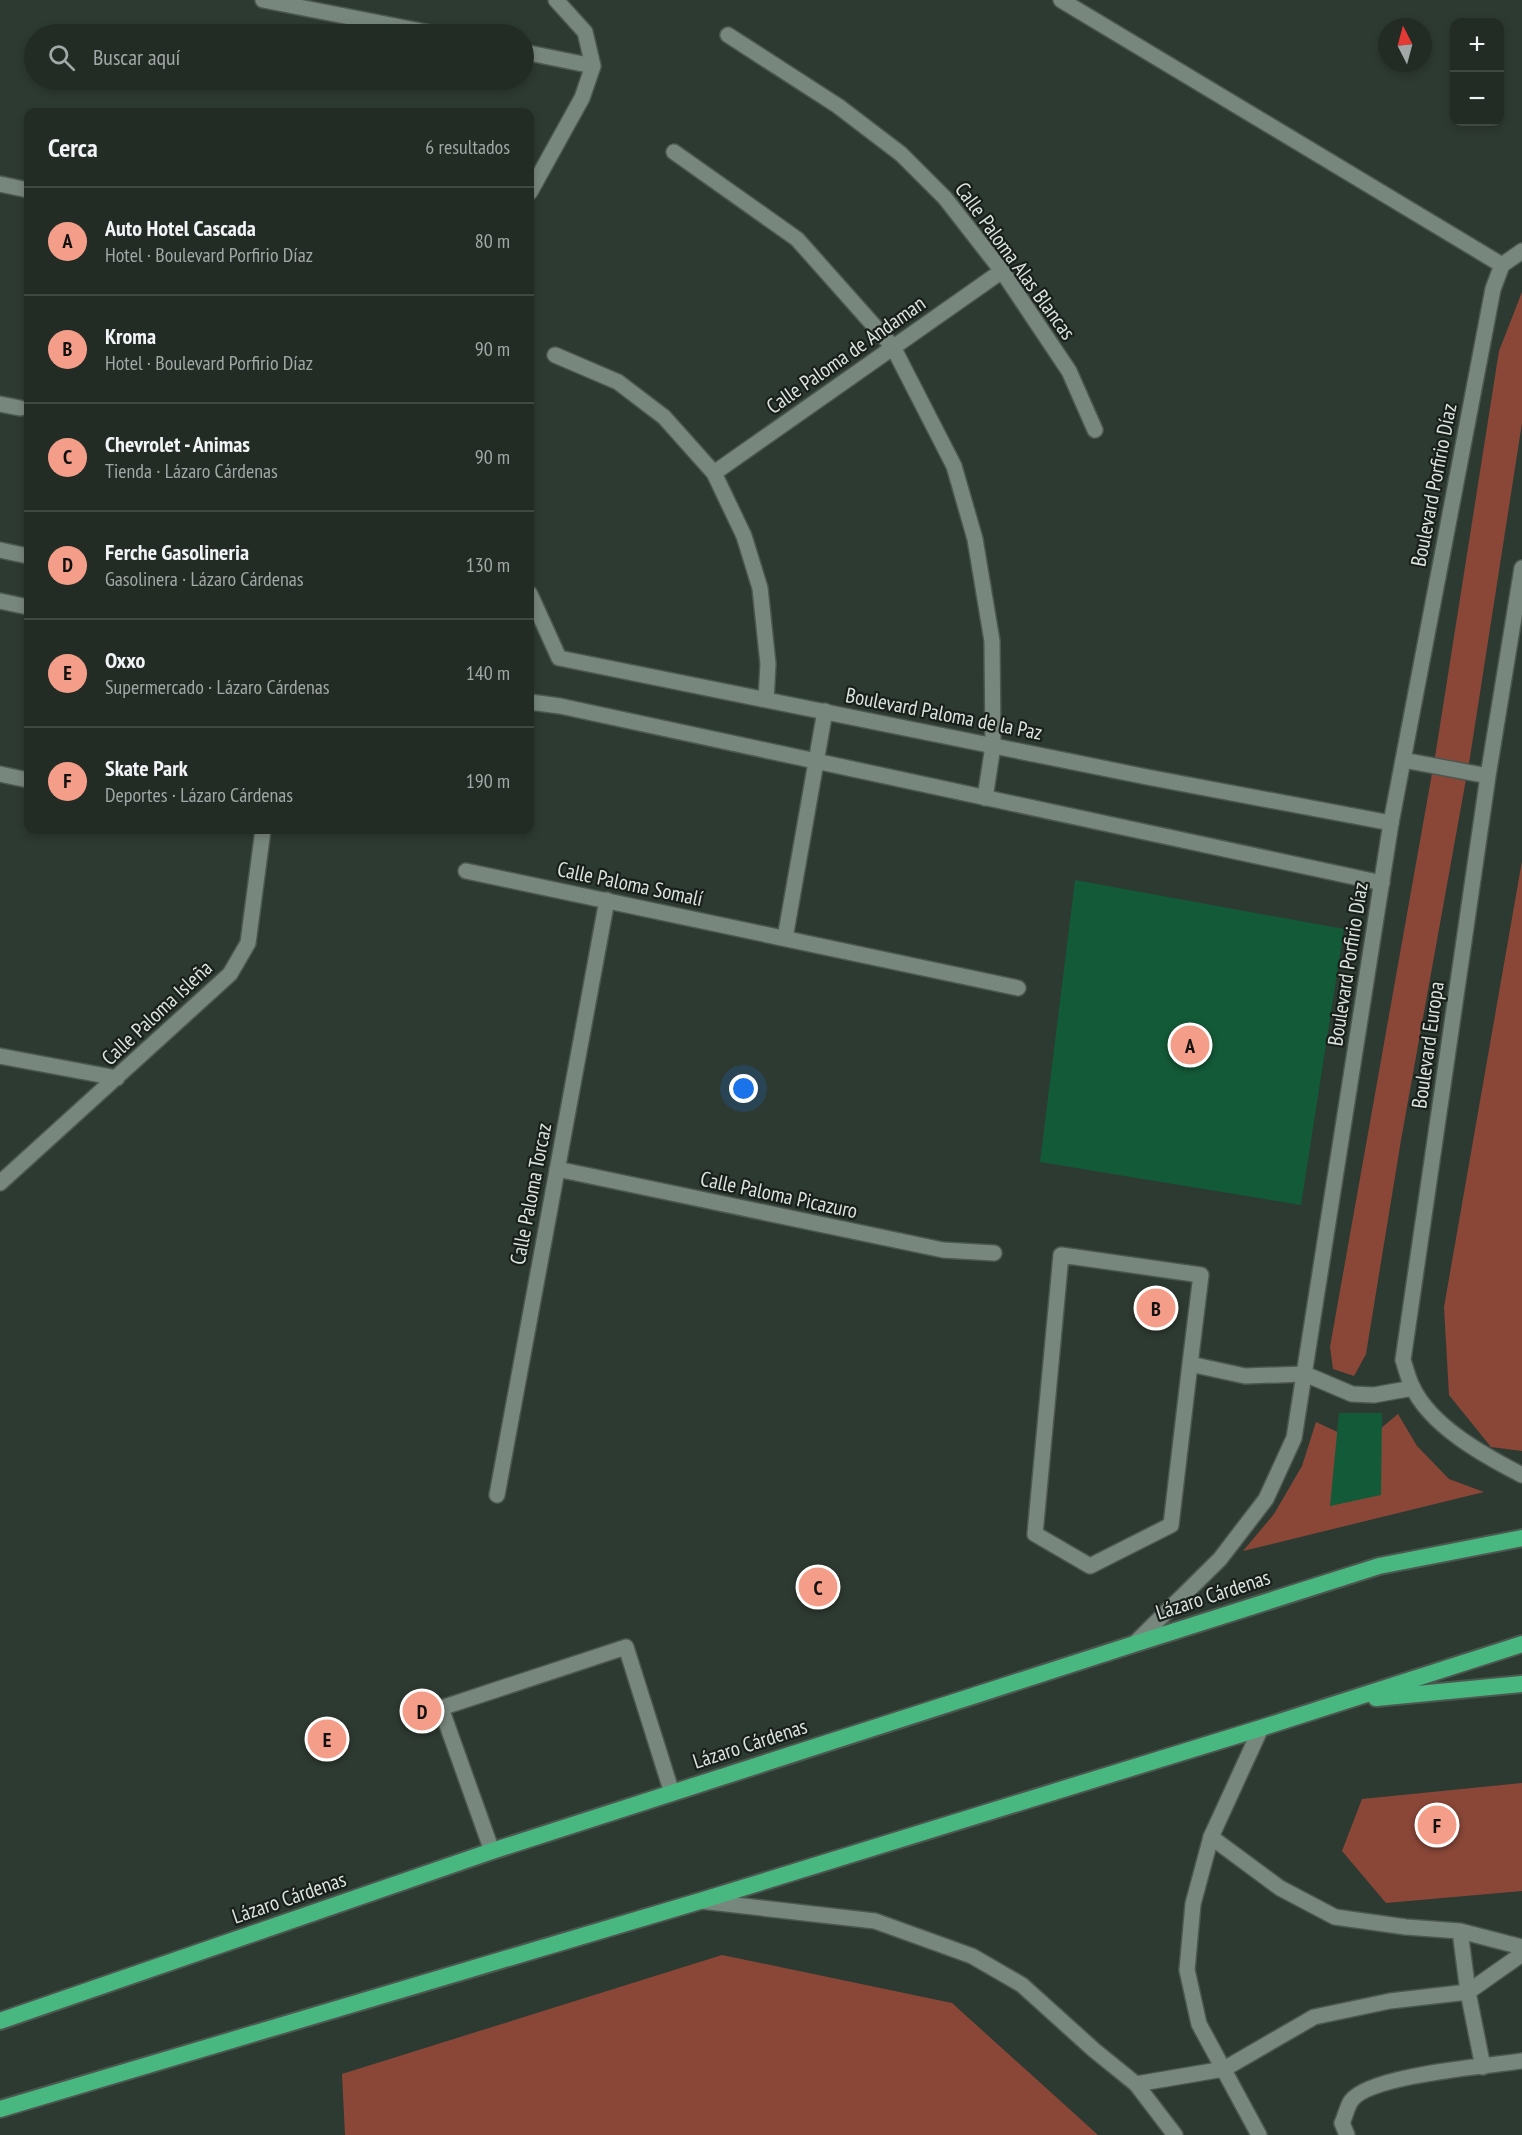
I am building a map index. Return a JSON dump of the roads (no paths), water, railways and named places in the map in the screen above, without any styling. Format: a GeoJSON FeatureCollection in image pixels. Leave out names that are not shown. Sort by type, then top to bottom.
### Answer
{"type":"FeatureCollection","features":[{"type":"Feature","properties":{"kind":"highway","name":"Lázaro Cárdenas"},"geometry":{"type":"LineString","coordinates":[[0,2021],[492,1851],[1379,1566],[1522,1538]]}},
{"type":"Feature","properties":{"kind":"highway"},"geometry":{"type":"LineString","coordinates":[[0,2109],[700,1901],[1261,1728],[1522,1644]]}},
{"type":"Feature","properties":{"kind":"highway"},"geometry":{"type":"LineString","coordinates":[[1343,1701],[1522,1684]]}},
{"type":"Feature","properties":{"kind":"street"},"geometry":{"type":"LineString","coordinates":[[263,0],[385,24]]}},
{"type":"Feature","properties":{"kind":"street"},"geometry":{"type":"LineString","coordinates":[[534,185],[582,98],[592,66],[585,32],[556,0]]}},
{"type":"Feature","properties":{"kind":"street"},"geometry":{"type":"LineString","coordinates":[[1061,0],[1502,265],[1522,250]]}},
{"type":"Feature","properties":{"kind":"street","name":"Calle Paloma Alas Blancas"},"geometry":{"type":"LineString","coordinates":[[728,34],[838,106],[901,154],[945,198],[1002,271],[1069,371],[1095,430]]}},
{"type":"Feature","properties":{"kind":"street"},"geometry":{"type":"LineString","coordinates":[[534,54],[592,66]]}},
{"type":"Feature","properties":{"kind":"street"},"geometry":{"type":"LineString","coordinates":[[674,152],[797,239],[893,347],[954,466],[975,539],[992,641],[993,746],[985,798]]}},
{"type":"Feature","properties":{"kind":"street"},"geometry":{"type":"LineString","coordinates":[[0,184],[24,189]]}},
{"type":"Feature","properties":{"kind":"street","name":"Boulevard Porfirio Díaz"},"geometry":{"type":"LineString","coordinates":[[1134,1644],[1220,1559],[1266,1499],[1294,1438],[1391,823],[1492,289],[1502,265]]}},
{"type":"Feature","properties":{"kind":"street","name":"Calle Paloma de Andaman"},"geometry":{"type":"LineString","coordinates":[[714,473],[1002,271]]}},
{"type":"Feature","properties":{"kind":"street"},"geometry":{"type":"LineString","coordinates":[[555,355],[618,382],[664,417],[714,473],[744,536],[760,588],[768,664],[766,699]]}},
{"type":"Feature","properties":{"kind":"street"},"geometry":{"type":"LineString","coordinates":[[0,404],[20,408]]}},
{"type":"Feature","properties":{"kind":"street"},"geometry":{"type":"LineString","coordinates":[[0,550],[24,555]]}},
{"type":"Feature","properties":{"kind":"street","name":"Boulevard Europa"},"geometry":{"type":"LineString","coordinates":[[1522,568],[1488,776],[1403,1360],[1413,1388],[1436,1419],[1484,1455],[1522,1475]]}},
{"type":"Feature","properties":{"kind":"street"},"geometry":{"type":"LineString","coordinates":[[0,601],[24,605]]}},
{"type":"Feature","properties":{"kind":"street","name":"Boulevard Paloma de la Paz"},"geometry":{"type":"LineString","coordinates":[[534,603],[559,658],[993,746],[1391,823]]}},
{"type":"Feature","properties":{"kind":"street"},"geometry":{"type":"LineString","coordinates":[[534,703],[560,706],[1382,883]]}},
{"type":"Feature","properties":{"kind":"street"},"geometry":{"type":"LineString","coordinates":[[785,938],[825,711]]}},
{"type":"Feature","properties":{"kind":"street"},"geometry":{"type":"LineString","coordinates":[[1403,760],[1488,776]]}},
{"type":"Feature","properties":{"kind":"street"},"geometry":{"type":"LineString","coordinates":[[0,774],[24,779]]}},
{"type":"Feature","properties":{"kind":"street","name":"Calle Paloma Isleña"},"geometry":{"type":"LineString","coordinates":[[0,1183],[230,974],[248,943],[262,834]]}},
{"type":"Feature","properties":{"kind":"street","name":"Calle Paloma Somalí"},"geometry":{"type":"LineString","coordinates":[[466,871],[1018,988]]}},
{"type":"Feature","properties":{"kind":"street","name":"Calle Paloma Torcaz"},"geometry":{"type":"LineString","coordinates":[[496,1495],[607,900]]}},
{"type":"Feature","properties":{"kind":"street"},"geometry":{"type":"LineString","coordinates":[[0,1056],[117,1078]]}},
{"type":"Feature","properties":{"kind":"street","name":"Calle Paloma Picazuro"},"geometry":{"type":"LineString","coordinates":[[557,1170],[943,1250],[994,1253]]}},
{"type":"Feature","properties":{"kind":"street"},"geometry":{"type":"LineString","coordinates":[[1061,1255],[1201,1275],[1190,1364],[1171,1525],[1090,1566],[1035,1534],[1061,1255]]}},
{"type":"Feature","properties":{"kind":"street"},"geometry":{"type":"LineString","coordinates":[[1190,1364],[1245,1376],[1305,1374],[1352,1395],[1374,1395],[1413,1388]]}},
{"type":"Feature","properties":{"kind":"street"},"geometry":{"type":"LineString","coordinates":[[492,1851],[441,1708],[626,1647],[672,1793]]}},
{"type":"Feature","properties":{"kind":"street"},"geometry":{"type":"LineString","coordinates":[[1259,2135],[1198,2024],[1187,1970],[1193,1904],[1211,1838],[1261,1728]]}},
{"type":"Feature","properties":{"kind":"street"},"geometry":{"type":"LineString","coordinates":[[1211,1838],[1280,1887],[1335,1917],[1460,1932],[1522,1947]]}},
{"type":"Feature","properties":{"kind":"street"},"geometry":{"type":"LineString","coordinates":[[700,1901],[874,1921],[972,1956],[1022,1985],[1094,2050],[1136,2084],[1175,2135]]}},
{"type":"Feature","properties":{"kind":"street"},"geometry":{"type":"LineString","coordinates":[[1460,1932],[1468,1992],[1483,2067]]}},
{"type":"Feature","properties":{"kind":"street"},"geometry":{"type":"LineString","coordinates":[[1136,2084],[1224,2069],[1314,2018],[1390,2001],[1468,1992],[1522,1954]]}},
{"type":"Feature","properties":{"kind":"street"},"geometry":{"type":"LineString","coordinates":[[1347,2135],[1342,2123],[1351,2100],[1371,2087],[1424,2075],[1522,2061]]}},
{"type":"Feature","properties":{"kind":"place","name":"Auto Hotel Cascada"},"geometry":{"type":"Point","coordinates":[1190,1045]}},
{"type":"Feature","properties":{"kind":"place","name":"Kroma"},"geometry":{"type":"Point","coordinates":[1156,1308]}},
{"type":"Feature","properties":{"kind":"place","name":"Chevrolet - Animas"},"geometry":{"type":"Point","coordinates":[818,1587]}},
{"type":"Feature","properties":{"kind":"place","name":"Ferche Gasolineria"},"geometry":{"type":"Point","coordinates":[422,1711]}},
{"type":"Feature","properties":{"kind":"place","name":"Oxxo"},"geometry":{"type":"Point","coordinates":[327,1739]}},
{"type":"Feature","properties":{"kind":"place","name":"Skate Park"},"geometry":{"type":"Point","coordinates":[1437,1825]}}]}
